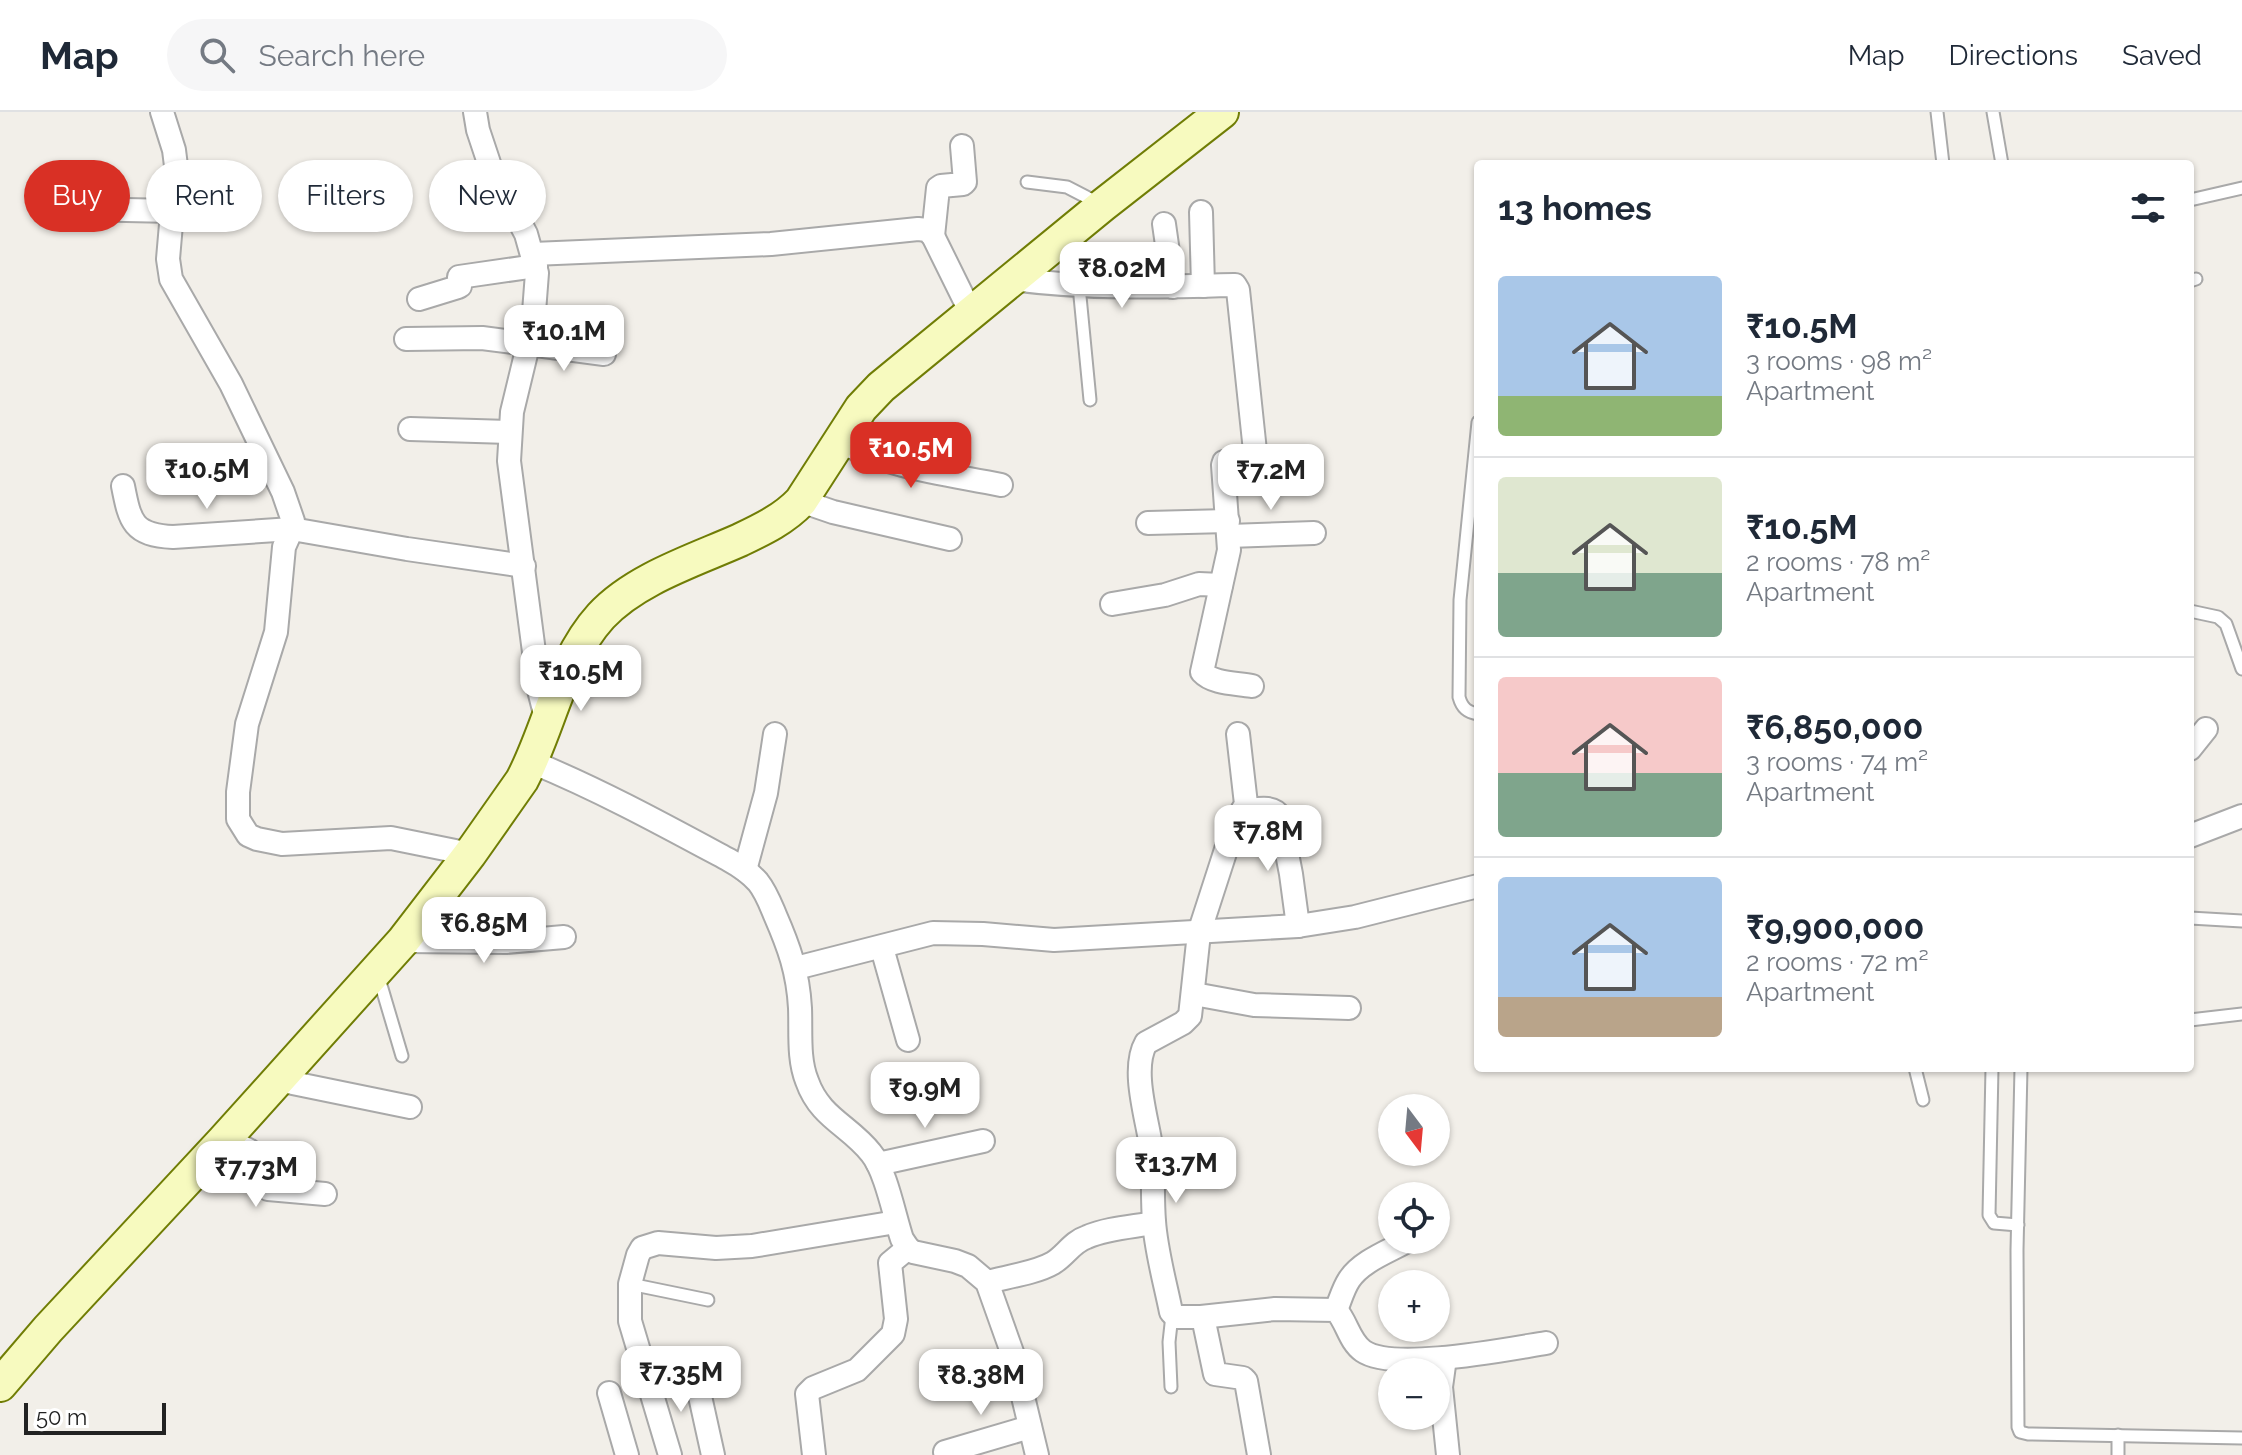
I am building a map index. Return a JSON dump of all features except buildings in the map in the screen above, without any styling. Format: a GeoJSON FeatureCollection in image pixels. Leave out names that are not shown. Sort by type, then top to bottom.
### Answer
{"type":"FeatureCollection","features":[{"type":"Feature","properties":{"kind":"street"},"geometry":{"type":"LineString","coordinates":[[162,112],[175,160]]}},
{"type":"Feature","properties":{"kind":"street"},"geometry":{"type":"LineString","coordinates":[[475,112],[490,166],[523,226],[534,260],[537,287],[529,346],[509,432],[510,475],[539,690],[547,723]]}},
{"type":"Feature","properties":{"kind":"street"},"geometry":{"type":"LineString","coordinates":[[0,1385],[403,941],[522,780],[559,691],[587,635],[602,615],[619,599],[645,583],[769,526],[791,512],[861,408],[881,387],[1222,112]]}},
{"type":"Feature","properties":{"kind":"street"},"geometry":{"type":"LineString","coordinates":[[933,236],[936,191],[941,186],[965,184],[962,146]]}},
{"type":"Feature","properties":{"kind":"street"},"geometry":{"type":"LineString","coordinates":[[1201,212],[1203,286]]}},
{"type":"Feature","properties":{"kind":"street"},"geometry":{"type":"LineString","coordinates":[[1164,224],[1173,287]]}},
{"type":"Feature","properties":{"kind":"street"},"geometry":{"type":"LineString","coordinates":[[419,299],[459,287],[459,277],[534,260],[771,244],[918,229],[927,230],[933,236],[971,313]]}},
{"type":"Feature","properties":{"kind":"street"},"geometry":{"type":"LineString","coordinates":[[171,232],[168,259],[171,279],[264,449],[291,514],[292,529],[284,547],[276,632],[247,724],[238,792],[238,819],[248,835],[282,844],[391,838],[470,854]]}},
{"type":"Feature","properties":{"kind":"street"},"geometry":{"type":"LineString","coordinates":[[1012,279],[1139,288],[1235,285],[1239,296],[1255,451],[1254,455],[1224,462],[1223,465],[1229,550],[1202,672],[1212,680],[1252,686]]}},
{"type":"Feature","properties":{"kind":"street"},"geometry":{"type":"LineString","coordinates":[[406,339],[482,338],[604,354]]}},
{"type":"Feature","properties":{"kind":"street"},"geometry":{"type":"LineString","coordinates":[[410,429],[509,432]]}},
{"type":"Feature","properties":{"kind":"street"},"geometry":{"type":"LineString","coordinates":[[840,441],[885,461],[1001,485]]}},
{"type":"Feature","properties":{"kind":"street"},"geometry":{"type":"LineString","coordinates":[[123,486],[133,524],[155,536],[292,529],[524,566]]}},
{"type":"Feature","properties":{"kind":"street"},"geometry":{"type":"LineString","coordinates":[[801,501],[842,515],[950,539]]}},
{"type":"Feature","properties":{"kind":"street"},"geometry":{"type":"LineString","coordinates":[[1148,523],[1314,533]]}},
{"type":"Feature","properties":{"kind":"street"},"geometry":{"type":"LineString","coordinates":[[1112,604],[1165,595],[1199,584],[1221,585]]}},
{"type":"Feature","properties":{"kind":"street"},"geometry":{"type":"LineString","coordinates":[[2194,744],[2206,729]]}},
{"type":"Feature","properties":{"kind":"street"},"geometry":{"type":"LineString","coordinates":[[745,870],[766,793],[775,734]]}},
{"type":"Feature","properties":{"kind":"street"},"geometry":{"type":"LineString","coordinates":[[1238,734],[1246,804],[1233,828],[1199,933],[1194,994],[1187,1020],[1143,1047],[1140,1076],[1151,1146],[1154,1223],[1172,1315],[1201,1317],[1275,1309],[1336,1310],[1362,1350],[1373,1356],[1394,1358]]}},
{"type":"Feature","properties":{"kind":"street"},"geometry":{"type":"LineString","coordinates":[[532,762],[626,804],[745,870],[766,893],[796,968],[806,1080],[824,1111],[864,1145],[878,1164],[896,1222],[908,1248],[968,1266],[987,1282],[1013,1355],[1037,1455]]}},
{"type":"Feature","properties":{"kind":"street"},"geometry":{"type":"LineString","coordinates":[[1242,811],[1272,809],[1280,817],[1298,926]]}},
{"type":"Feature","properties":{"kind":"street"},"geometry":{"type":"LineString","coordinates":[[2194,834],[2242,816]]}},
{"type":"Feature","properties":{"kind":"street"},"geometry":{"type":"LineString","coordinates":[[796,968],[933,933],[1037,940],[1298,926],[1355,917],[1474,887]]}},
{"type":"Feature","properties":{"kind":"street"},"geometry":{"type":"LineString","coordinates":[[403,941],[506,942],[564,937]]}},
{"type":"Feature","properties":{"kind":"street"},"geometry":{"type":"LineString","coordinates":[[882,948],[908,1040]]}},
{"type":"Feature","properties":{"kind":"street"},"geometry":{"type":"LineString","coordinates":[[1194,994],[1254,1005],[1349,1008]]}},
{"type":"Feature","properties":{"kind":"street"},"geometry":{"type":"LineString","coordinates":[[278,1080],[410,1107]]}},
{"type":"Feature","properties":{"kind":"street"},"geometry":{"type":"LineString","coordinates":[[223,1141],[249,1150],[254,1155],[261,1181],[268,1189],[325,1194]]}},
{"type":"Feature","properties":{"kind":"street"},"geometry":{"type":"LineString","coordinates":[[878,1164],[983,1141]]}},
{"type":"Feature","properties":{"kind":"street"},"geometry":{"type":"LineString","coordinates":[[670,1455],[630,1321],[630,1284],[638,1255],[648,1245],[658,1243],[716,1248],[752,1246],[896,1222]]}},
{"type":"Feature","properties":{"kind":"street"},"geometry":{"type":"LineString","coordinates":[[987,1282],[1046,1266],[1074,1243],[1099,1232],[1154,1223]]}},
{"type":"Feature","properties":{"kind":"street"},"geometry":{"type":"LineString","coordinates":[[815,1454],[807,1394],[813,1388],[857,1370],[893,1334],[896,1319],[889,1269],[892,1261],[908,1248]]}},
{"type":"Feature","properties":{"kind":"street"},"geometry":{"type":"LineString","coordinates":[[1336,1310],[1348,1281],[1364,1266],[1385,1254]]}},
{"type":"Feature","properties":{"kind":"street"},"geometry":{"type":"LineString","coordinates":[[1201,1317],[1215,1374],[1246,1381],[1259,1455]]}},
{"type":"Feature","properties":{"kind":"street"},"geometry":{"type":"LineString","coordinates":[[1445,1358],[1546,1343]]}},
{"type":"Feature","properties":{"kind":"street"},"geometry":{"type":"LineString","coordinates":[[647,1375],[690,1367],[694,1369],[713,1455]]}},
{"type":"Feature","properties":{"kind":"street"},"geometry":{"type":"LineString","coordinates":[[609,1393],[627,1455]]}},
{"type":"Feature","properties":{"kind":"street"},"geometry":{"type":"LineString","coordinates":[[945,1452],[1030,1427]]}},
{"type":"Feature","properties":{"kind":"street"},"geometry":{"type":"LineString","coordinates":[[1445,1430],[1448,1455]]}},
{"type":"Feature","properties":{"kind":"lane"},"geometry":{"type":"LineString","coordinates":[[1937,112],[1943,160]]}},
{"type":"Feature","properties":{"kind":"lane"},"geometry":{"type":"LineString","coordinates":[[1993,112],[2001,160]]}},
{"type":"Feature","properties":{"kind":"lane"},"geometry":{"type":"LineString","coordinates":[[1027,182],[1067,187],[1103,205]]}},
{"type":"Feature","properties":{"kind":"lane"},"geometry":{"type":"LineString","coordinates":[[2194,199],[2242,188]]}},
{"type":"Feature","properties":{"kind":"lane"},"geometry":{"type":"LineString","coordinates":[[1079,286],[1090,400]]}},
{"type":"Feature","properties":{"kind":"lane"},"geometry":{"type":"LineString","coordinates":[[1474,462],[1460,600],[1459,669],[1459,697],[1462,705],[1474,713]]}},
{"type":"Feature","properties":{"kind":"lane"},"geometry":{"type":"LineString","coordinates":[[2194,612],[2218,617],[2226,624],[2242,669]]}},
{"type":"Feature","properties":{"kind":"lane"},"geometry":{"type":"LineString","coordinates":[[2194,918],[2242,921]]}},
{"type":"Feature","properties":{"kind":"lane"},"geometry":{"type":"LineString","coordinates":[[377,970],[402,1056]]}},
{"type":"Feature","properties":{"kind":"lane"},"geometry":{"type":"LineString","coordinates":[[2194,1020],[2242,1014]]}},
{"type":"Feature","properties":{"kind":"lane"},"geometry":{"type":"LineString","coordinates":[[1916,1072],[1923,1100]]}},
{"type":"Feature","properties":{"kind":"lane"},"geometry":{"type":"LineString","coordinates":[[1992,1072],[1989,1215],[1994,1223],[2018,1225]]}},
{"type":"Feature","properties":{"kind":"lane"},"geometry":{"type":"LineString","coordinates":[[2021,1072],[2018,1427],[2023,1434],[2242,1438]]}},
{"type":"Feature","properties":{"kind":"lane"},"geometry":{"type":"LineString","coordinates":[[630,1284],[708,1300]]}},
{"type":"Feature","properties":{"kind":"lane"},"geometry":{"type":"LineString","coordinates":[[1171,1387],[1169,1342],[1172,1315]]}},
{"type":"Feature","properties":{"kind":"lane"},"geometry":{"type":"LineString","coordinates":[[2118,1435],[2118,1455]]}}]}
